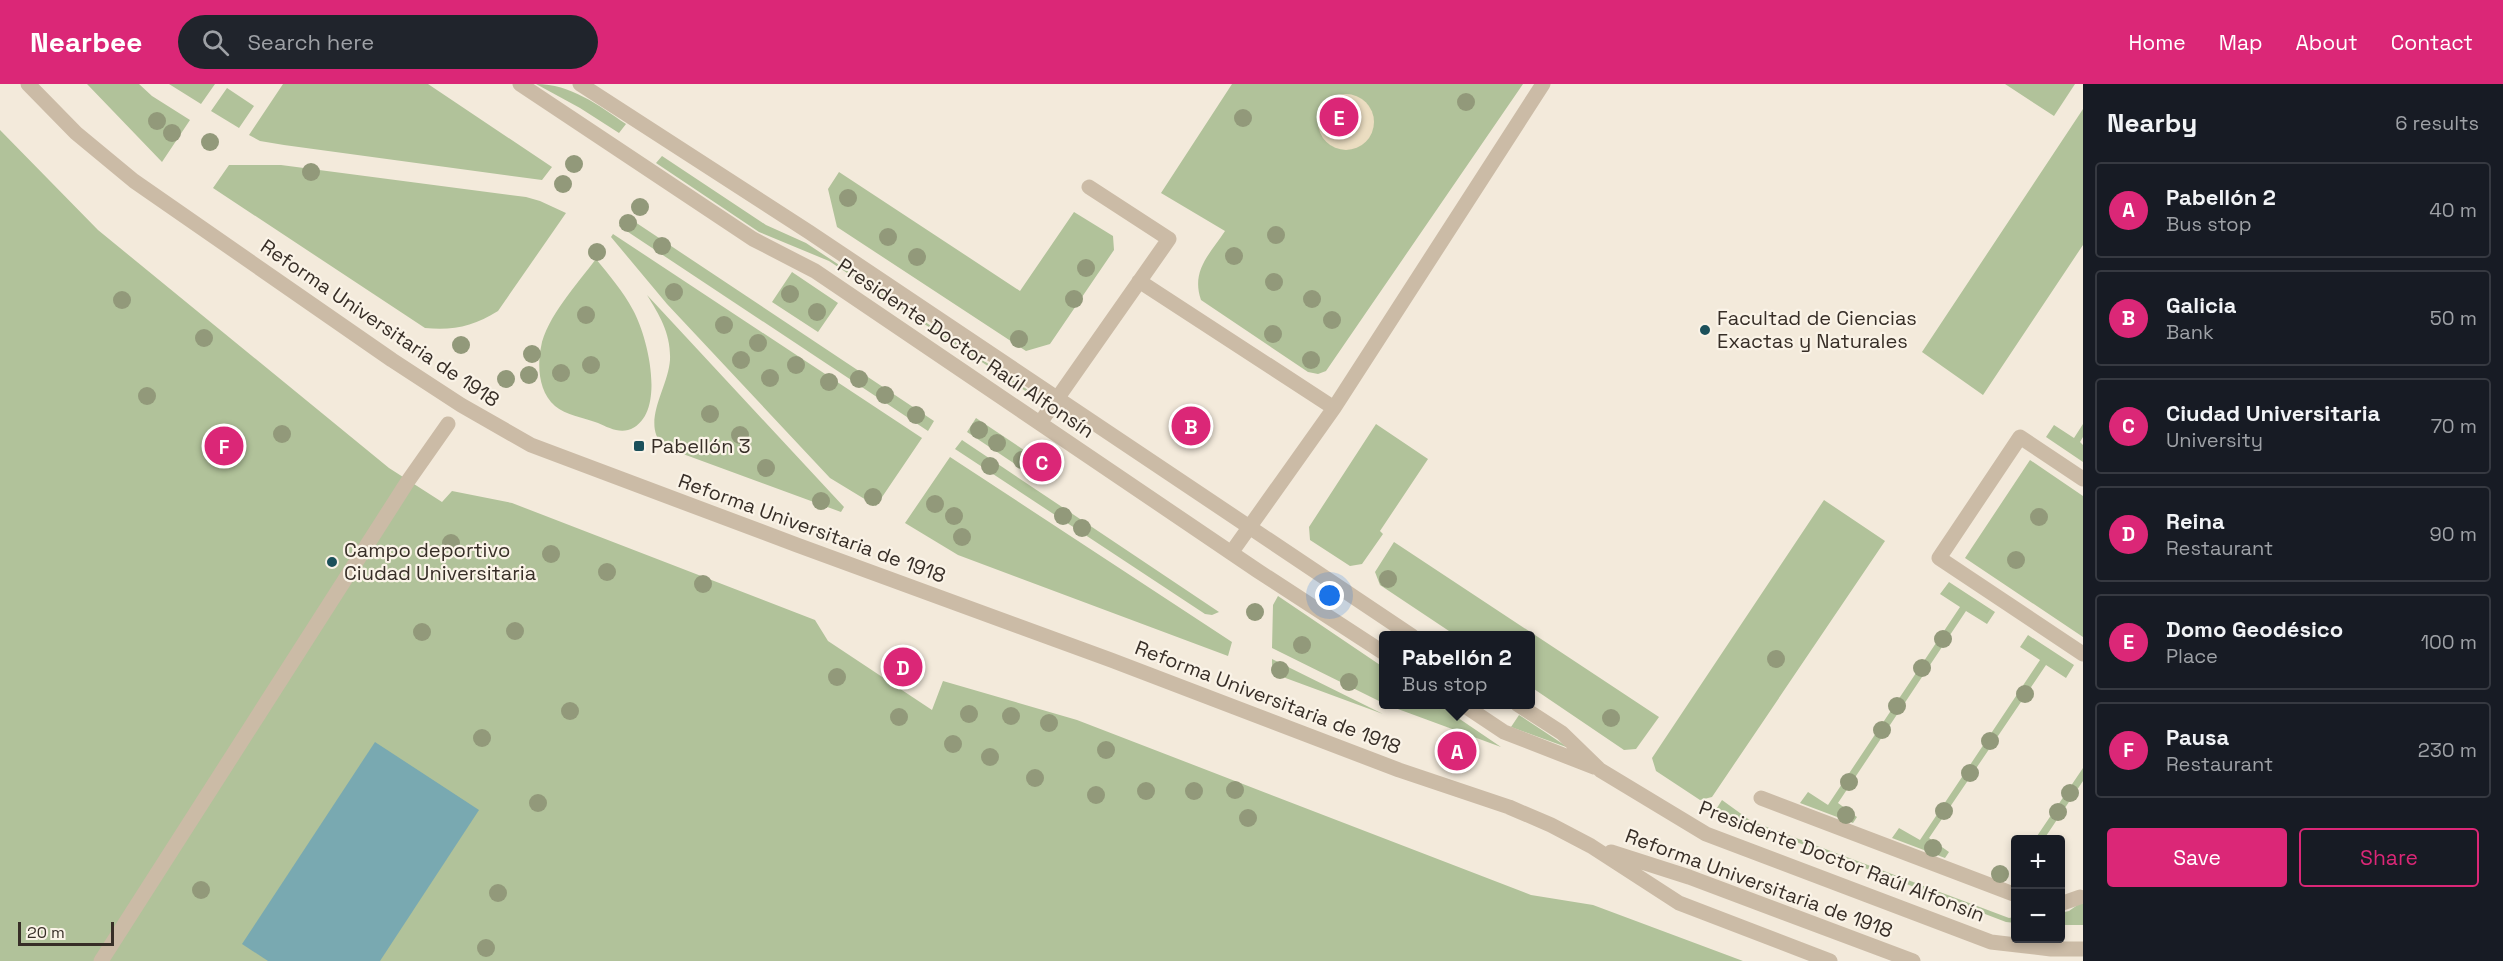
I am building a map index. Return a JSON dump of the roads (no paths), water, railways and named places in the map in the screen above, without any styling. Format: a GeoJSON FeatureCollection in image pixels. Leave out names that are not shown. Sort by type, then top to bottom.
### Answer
{"type":"FeatureCollection","features":[{"type":"Feature","properties":{"kind":"lane","name":"Reforma Universitaria de 1918"},"geometry":{"type":"LineString","coordinates":[[28,84],[76,133],[134,182],[392,360],[461,405],[531,445],[1399,770],[1509,807],[1591,846],[1679,903],[1830,961]]}},
{"type":"Feature","properties":{"kind":"lane","name":"Presidente Doctor Raúl Alfonsín"},"geometry":{"type":"LineString","coordinates":[[520,84],[753,239],[816,271],[1231,553],[1379,650]]}},
{"type":"Feature","properties":{"kind":"lane","name":"Presidente Doctor Raúl Alfonsín"},"geometry":{"type":"LineString","coordinates":[[580,84],[809,232],[1404,631]]}},
{"type":"Feature","properties":{"kind":"lane"},"geometry":{"type":"LineString","coordinates":[[1231,553],[1334,408],[1543,84]]}},
{"type":"Feature","properties":{"kind":"lane"},"geometry":{"type":"LineString","coordinates":[[1040,423],[1169,239],[1089,187]]}},
{"type":"Feature","properties":{"kind":"lane"},"geometry":{"type":"LineString","coordinates":[[1139,281],[1334,408]]}},
{"type":"Feature","properties":{"kind":"lane"},"geometry":{"type":"LineString","coordinates":[[101,961],[408,481],[447,424]]}},
{"type":"Feature","properties":{"kind":"lane"},"geometry":{"type":"LineString","coordinates":[[2083,479],[2020,437],[1939,558],[2083,654]]}},
{"type":"Feature","properties":{"kind":"lane","name":"Presidente Doctor Raúl Alfonsín"},"geometry":{"type":"LineString","coordinates":[[1468,709],[1504,732],[1600,770],[1706,834],[1991,942],[2051,949],[2083,949]]}},
{"type":"Feature","properties":{"kind":"lane","name":"Presidente Doctor Raúl Alfonsín"},"geometry":{"type":"LineString","coordinates":[[1523,709],[1562,733],[1600,770]]}},
{"type":"Feature","properties":{"kind":"lane"},"geometry":{"type":"LineString","coordinates":[[1761,798],[2011,893]]}},
{"type":"Feature","properties":{"kind":"lane","name":"Reforma Universitaria de 1918"},"geometry":{"type":"LineString","coordinates":[[1591,846],[1689,877],[1913,961]]}},
{"type":"Feature","properties":{"kind":"lane"},"geometry":{"type":"LineString","coordinates":[[2065,903],[2080,897]]}},
{"type":"Feature","properties":{"kind":"water"},"geometry":{"type":"Polygon","coordinates":[[[375,742],[479,810],[380,961],[268,961],[242,944],[375,742]]]}},
{"type":"Feature","properties":{"kind":"place","name":"Domo Geodésico"},"geometry":{"type":"Point","coordinates":[1339,117]}},
{"type":"Feature","properties":{"kind":"place","name":"Facultad de Ciencias Exactas y Naturales"},"geometry":{"type":"Point","coordinates":[1705,330]}},
{"type":"Feature","properties":{"kind":"place","name":"Galicia"},"geometry":{"type":"Point","coordinates":[1191,426]}},
{"type":"Feature","properties":{"kind":"place","name":"Pausa"},"geometry":{"type":"Point","coordinates":[224,446]}},
{"type":"Feature","properties":{"kind":"place","name":"Pabellón 3"},"geometry":{"type":"Point","coordinates":[639,446]}},
{"type":"Feature","properties":{"kind":"place","name":"Ciudad Universitaria"},"geometry":{"type":"Point","coordinates":[1042,462]}},
{"type":"Feature","properties":{"kind":"place","name":"Campo deportivo Ciudad Universitaria"},"geometry":{"type":"Point","coordinates":[332,562]}},
{"type":"Feature","properties":{"kind":"place","name":"Reina"},"geometry":{"type":"Point","coordinates":[903,667]}},
{"type":"Feature","properties":{"kind":"place","name":"Pabellón 2"},"geometry":{"type":"Point","coordinates":[1457,751]}}]}
